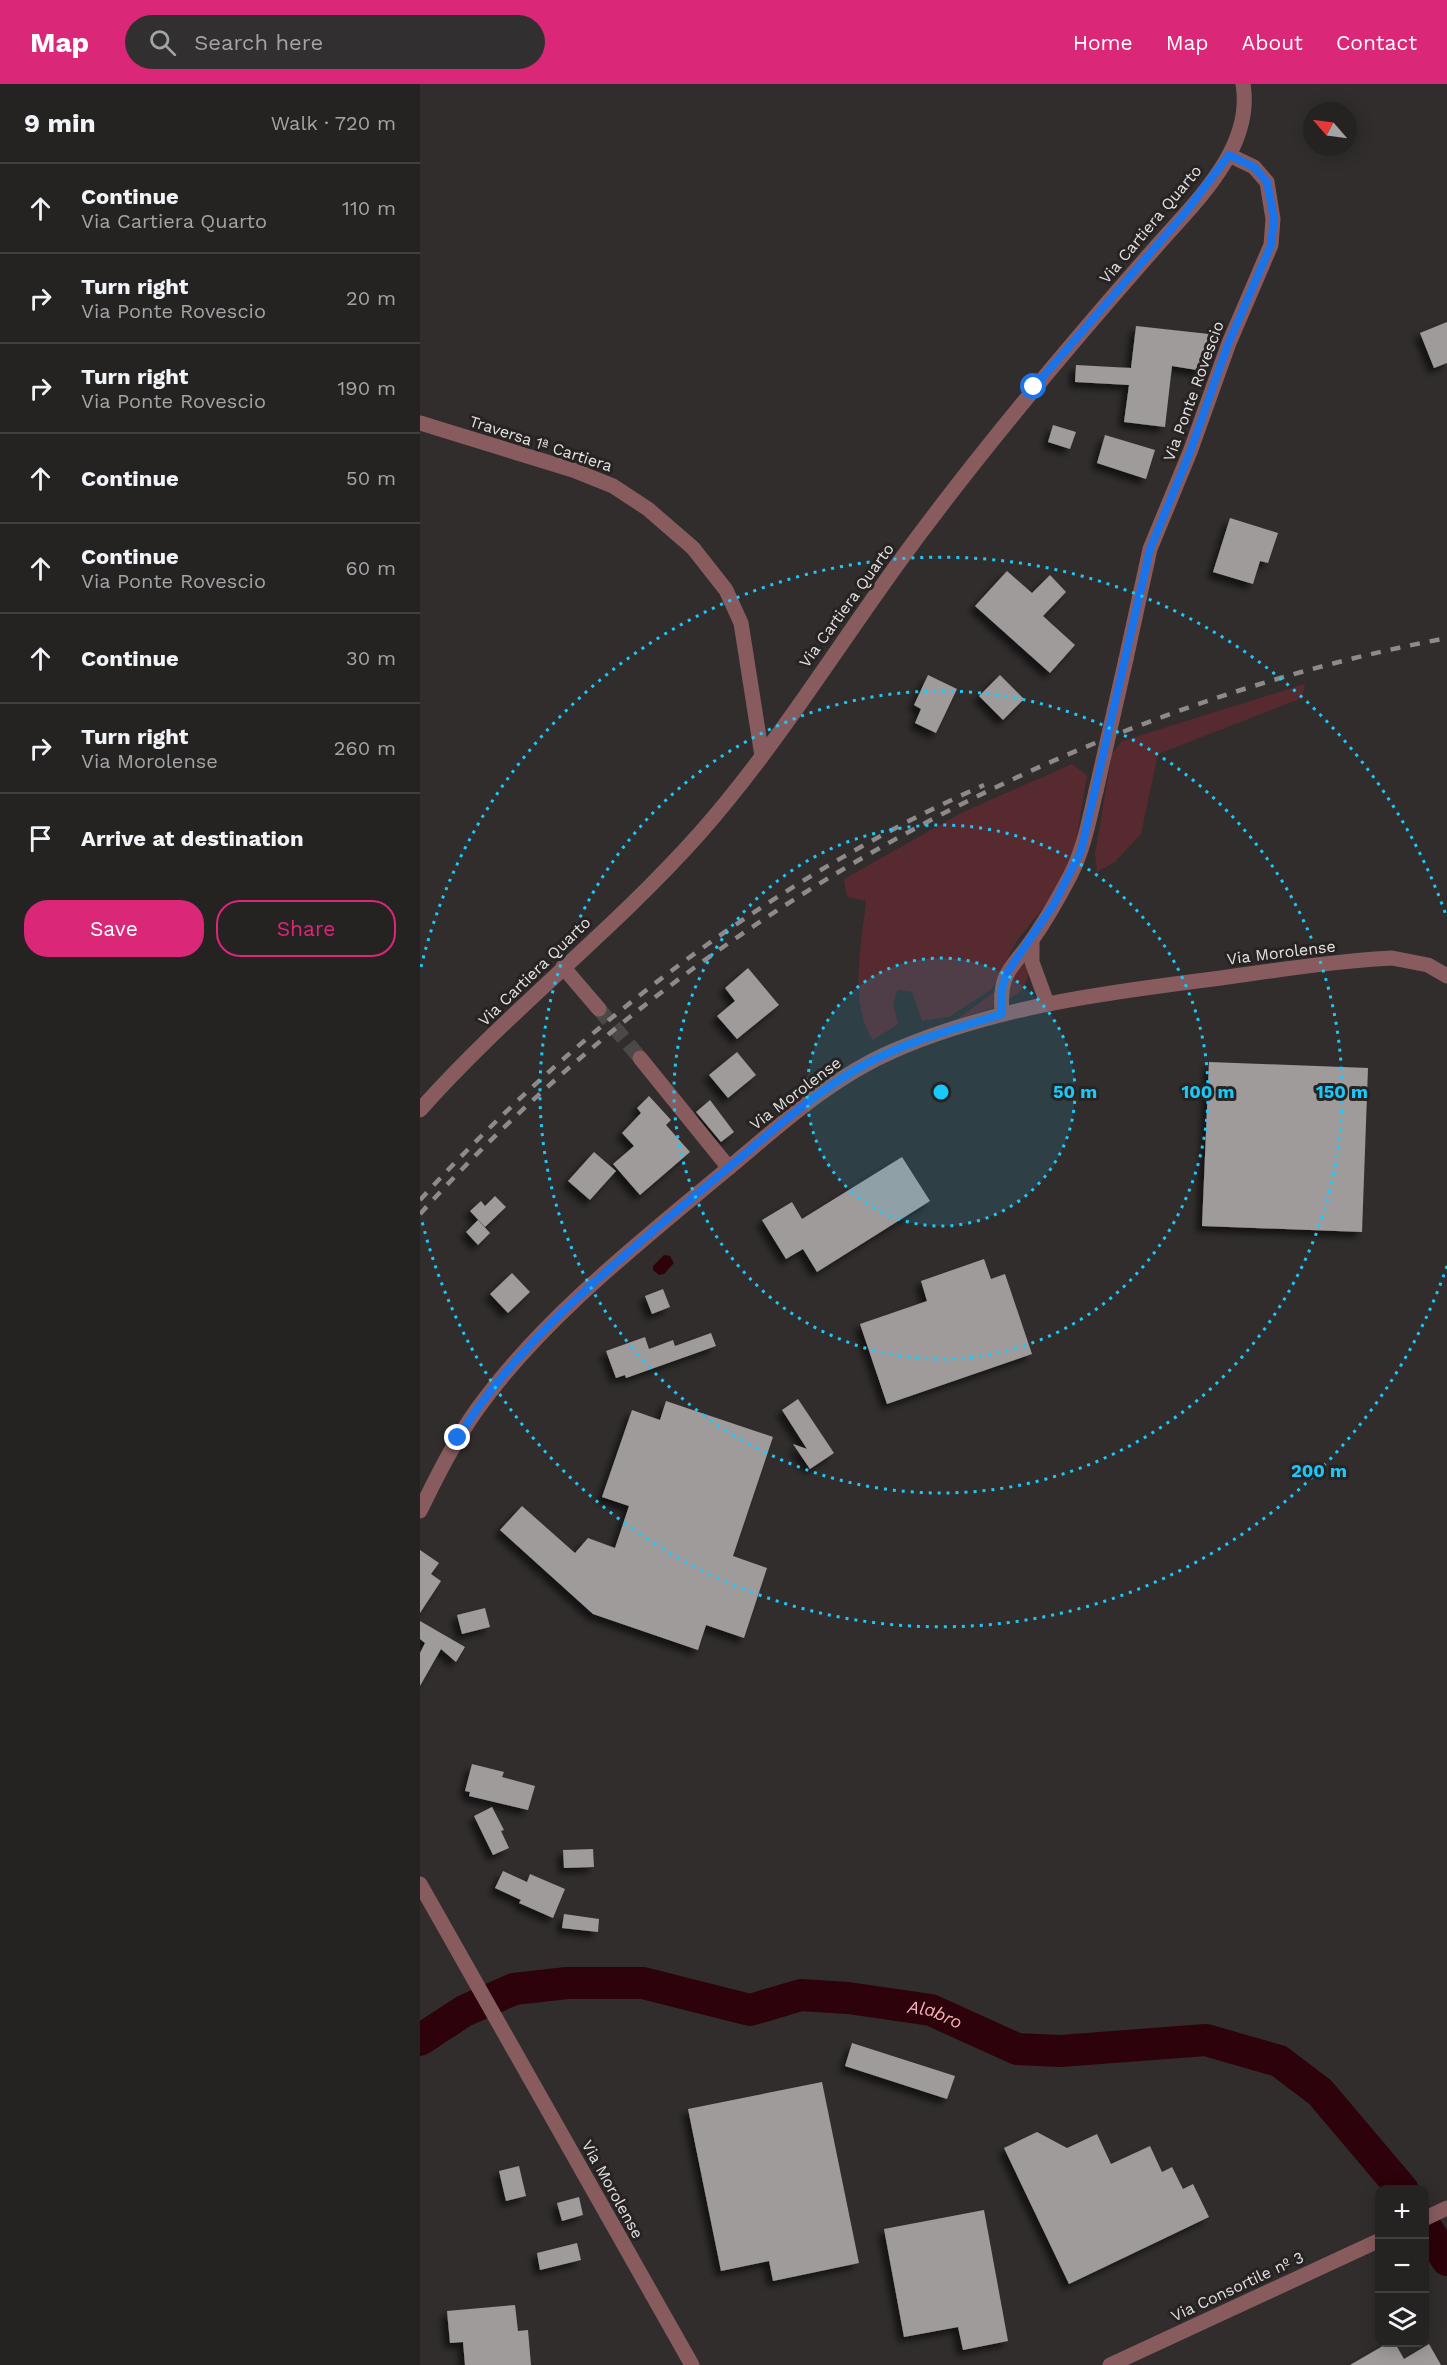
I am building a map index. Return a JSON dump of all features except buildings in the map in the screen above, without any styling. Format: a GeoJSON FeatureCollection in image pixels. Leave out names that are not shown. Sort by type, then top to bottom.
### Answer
{"type":"FeatureCollection","features":[{"type":"Feature","properties":{"kind":"street","name":"Via Cartiera Quarto"},"geometry":{"type":"LineString","coordinates":[[424,1105],[697,836],[762,756],[895,568],[984,448],[1184,214],[1229,155],[1243,121],[1245,105],[1243,84]]}},
{"type":"Feature","properties":{"kind":"street","name":"Via Ponte Rovescio"},"geometry":{"type":"LineString","coordinates":[[1032,940],[1078,860],[1096,791],[1150,549],[1188,459],[1228,344],[1271,245],[1274,219],[1267,182],[1254,167],[1229,155]]}},
{"type":"Feature","properties":{"kind":"street","name":"Traversa 1ª Cartiera"},"geometry":{"type":"LineString","coordinates":[[420,423],[573,470],[613,486],[648,509],[693,548],[726,590],[741,624],[762,756]]}},
{"type":"Feature","properties":{"kind":"street"},"geometry":{"type":"LineString","coordinates":[[1032,940],[1032,962],[1047,1003]]}},
{"type":"Feature","properties":{"kind":"street"},"geometry":{"type":"LineString","coordinates":[[1002,1014],[1004,980],[1014,961],[1032,940]]}},
{"type":"Feature","properties":{"kind":"street","name":"Via Morolense"},"geometry":{"type":"LineString","coordinates":[[420,1511],[464,1428],[508,1371],[549,1327],[613,1267],[729,1168],[861,1066],[903,1046],[1002,1014],[1092,994],[1378,958],[1428,965],[1447,976]]}},
{"type":"Feature","properties":{"kind":"street"},"geometry":{"type":"LineString","coordinates":[[563,967],[599,1009]]}},
{"type":"Feature","properties":{"kind":"street"},"geometry":{"type":"LineString","coordinates":[[640,1058],[729,1168]]}},
{"type":"Feature","properties":{"kind":"street","name":"Via Morolense"},"geometry":{"type":"LineString","coordinates":[[420,1884],[692,2365]]}},
{"type":"Feature","properties":{"kind":"street"},"geometry":{"type":"LineString","coordinates":[[1429,2217],[1447,2208]]}},
{"type":"Feature","properties":{"kind":"street","name":"Via Consortile nº 3"},"geometry":{"type":"LineString","coordinates":[[1110,2365],[1375,2242]]}},
{"type":"Feature","properties":{"kind":"shaded area"},"geometry":{"type":"Polygon","coordinates":[[[1305,684],[1302,698],[1158,754],[1141,834],[1115,862],[1097,872],[1095,854],[1112,754],[1122,741],[1305,684]]]}},
{"type":"Feature","properties":{"kind":"shaded area"},"geometry":{"type":"Polygon","coordinates":[[[1072,764],[1087,775],[1075,847],[1053,895],[1016,942],[992,989],[949,1017],[922,1021],[912,992],[898,990],[893,1003],[898,1024],[873,1040],[865,1025],[859,991],[860,954],[866,901],[847,897],[844,879],[963,812],[1072,764]]]}},
{"type":"Feature","properties":{"kind":"shaded area"},"geometry":{"type":"Polygon","coordinates":[[[1020,955],[1029,970],[1028,975],[1020,991],[1008,999],[1006,991],[1020,955]]]}},
{"type":"Feature","properties":{"kind":"shaded area"},"geometry":{"type":"Polygon","coordinates":[[[997,990],[993,1008],[956,1020],[997,990]]]}},
{"type":"Feature","properties":{"kind":"shaded area"},"geometry":{"type":"Polygon","coordinates":[[[664,1255],[670,1256],[674,1263],[664,1274],[659,1275],[653,1270],[653,1266],[664,1255]]]}},
{"type":"Feature","properties":{"kind":"waterway","name":"Alabro"},"geometry":{"type":"LineString","coordinates":[[420,2040],[464,2011],[514,1989],[567,1983],[643,1983],[750,2010],[801,1995],[848,1998],[931,2010],[1017,2049],[1060,2051],[1206,2040],[1279,2061],[1320,2092],[1399,2185]]}},
{"type":"Feature","properties":{"kind":"waterway","name":"Alabro"},"geometry":{"type":"LineString","coordinates":[[1429,2232],[1447,2260]]}},
{"type":"Feature","properties":{"kind":"tunnel"},"geometry":{"type":"LineString","coordinates":[[599,1009],[640,1058]]}},
{"type":"Feature","properties":{"kind":"railway"},"geometry":{"type":"LineString","coordinates":[[420,1214],[524,1108],[637,1011],[759,923],[887,844],[1021,775],[1160,718],[1302,672],[1447,638]]}},
{"type":"Feature","properties":{"kind":"railway"},"geometry":{"type":"LineString","coordinates":[[420,1200],[544,1076],[611,1018],[681,964],[753,913],[828,866],[905,823],[984,785]]}},
{"type":"Feature","properties":{"kind":"route"},"geometry":{"type":"LineString","coordinates":[[458,1438],[498,1382],[559,1317],[636,1246],[783,1123],[861,1066],[882,1055],[1002,1014],[1001,993],[1006,974],[1032,940],[1078,860],[1096,791],[1150,549],[1156,530],[1180,479],[1228,344],[1268,255],[1274,219],[1269,186],[1259,171],[1229,155],[1184,214],[1034,387]]}}]}
